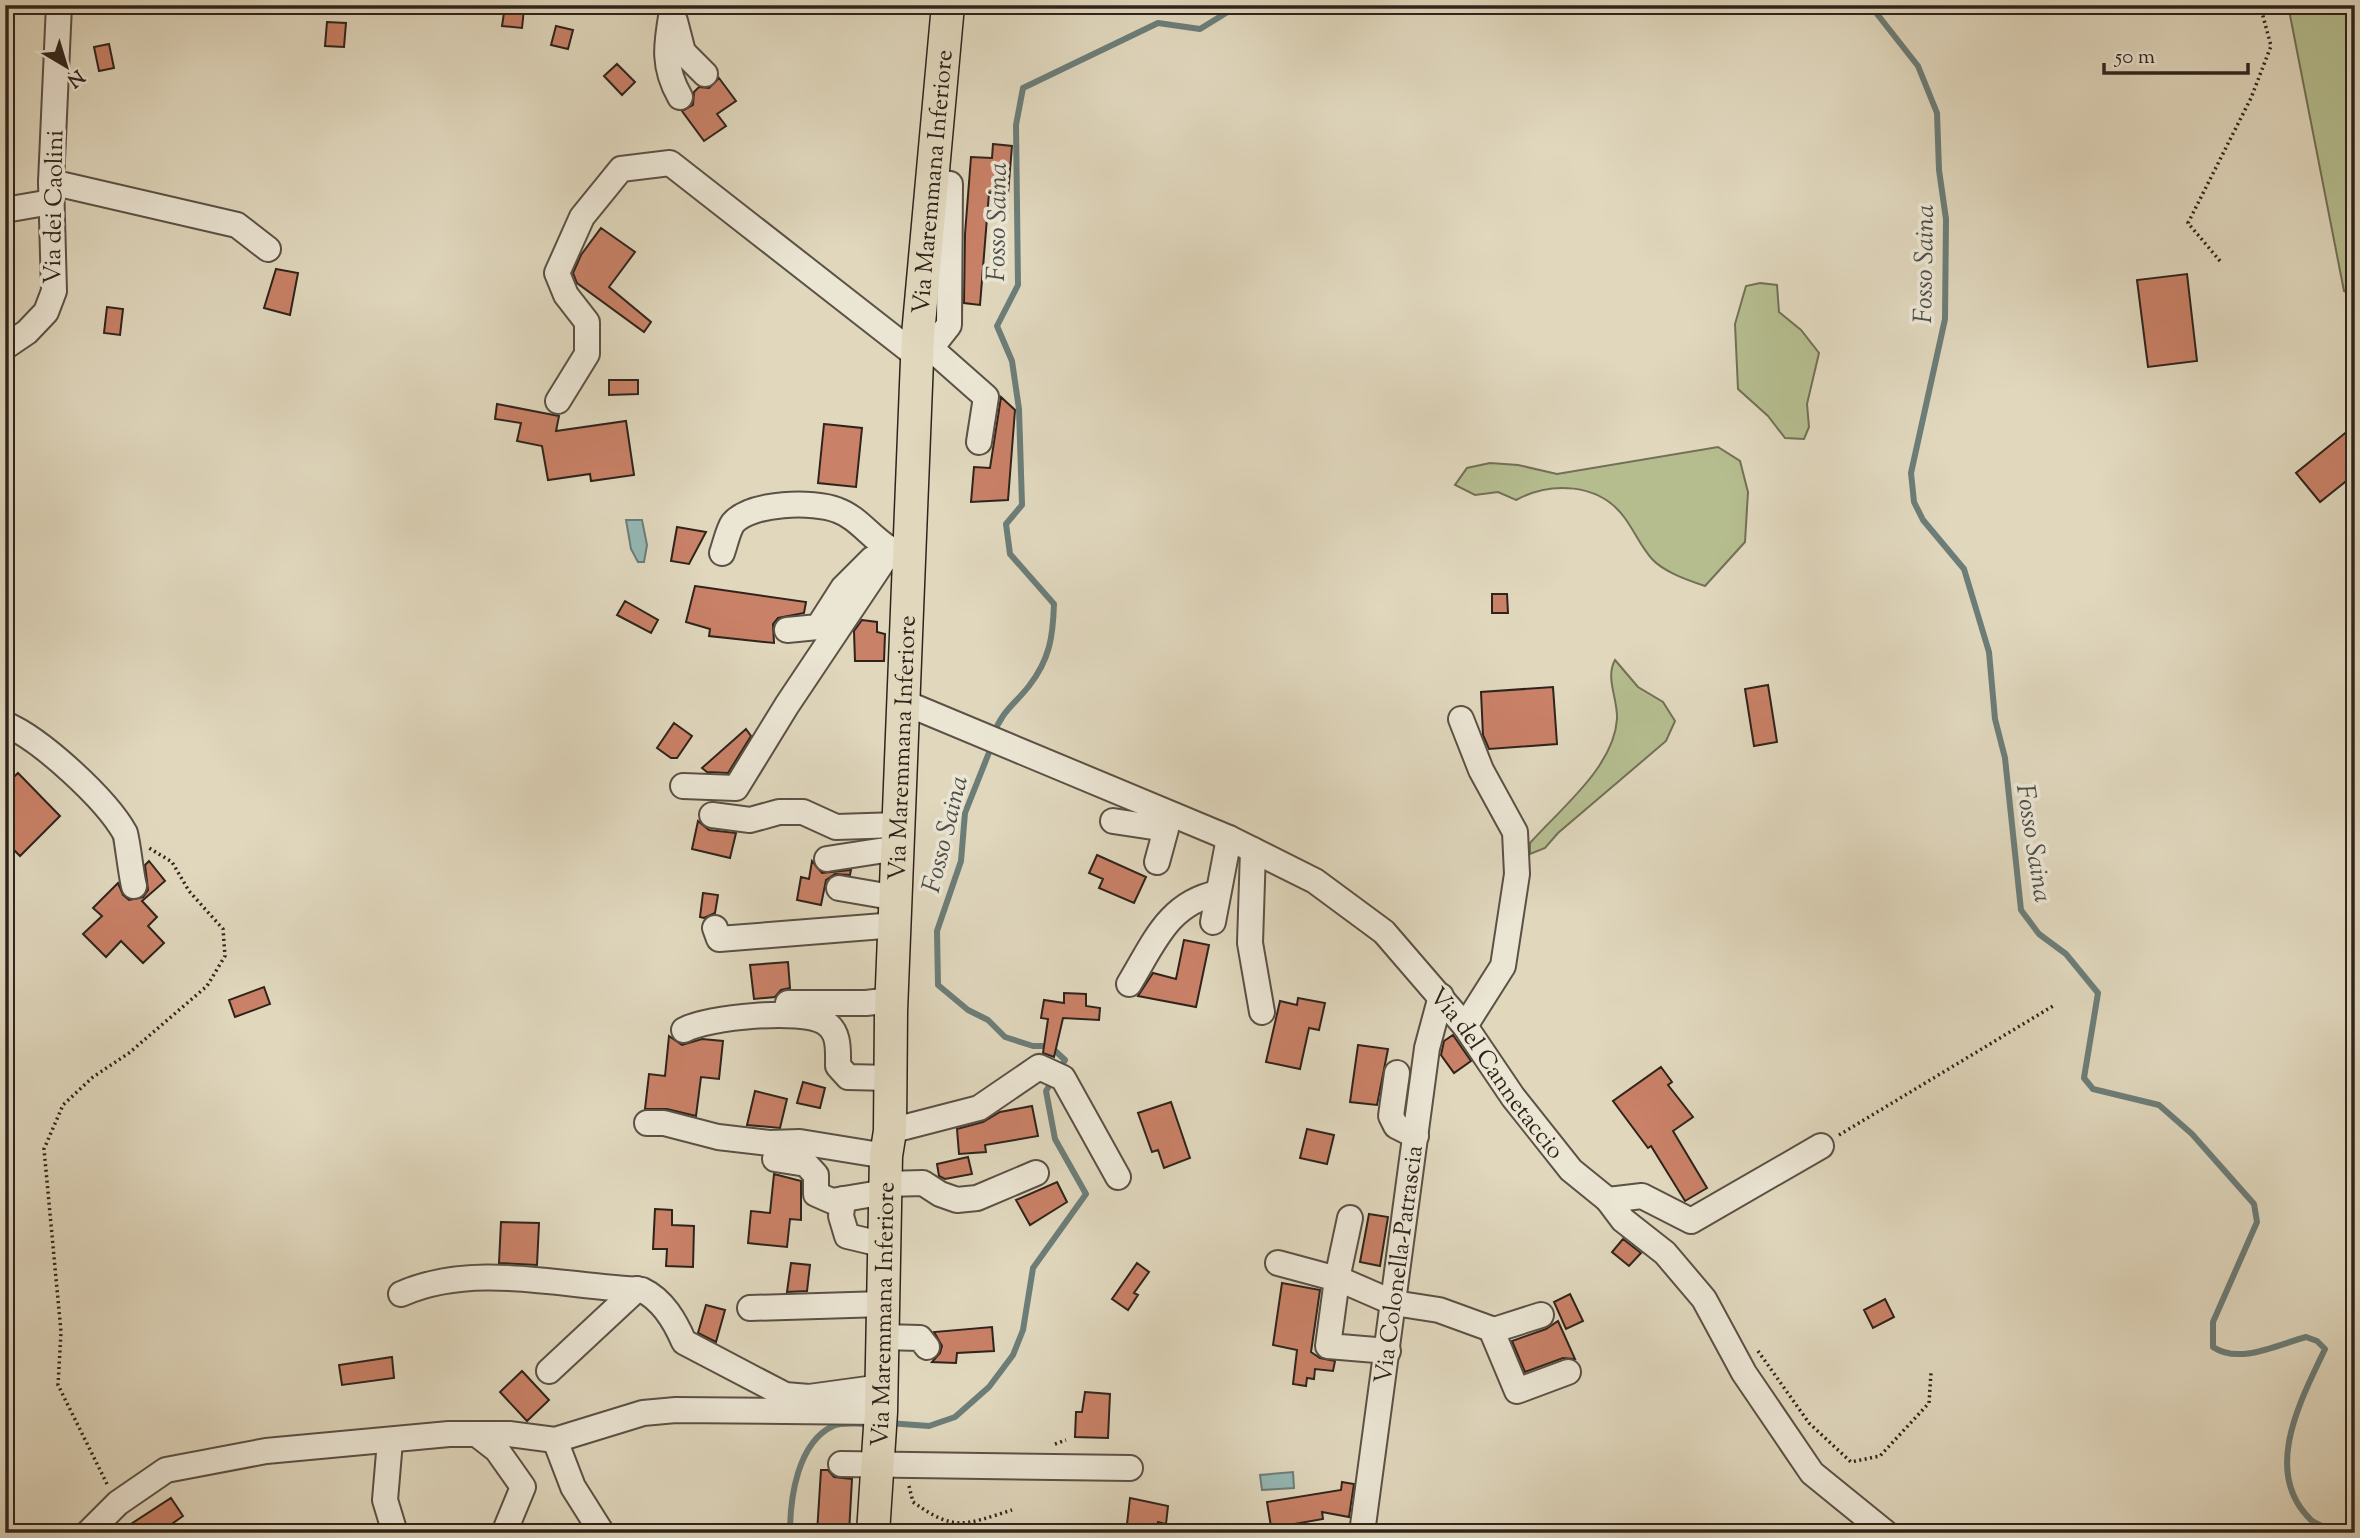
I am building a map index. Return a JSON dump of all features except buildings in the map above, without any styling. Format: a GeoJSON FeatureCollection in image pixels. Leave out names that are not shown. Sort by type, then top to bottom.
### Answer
{"type":"FeatureCollection","features":[{"type":"Feature","properties":{"kind":"main road","name":"Via Maremmana Inferiore"},"geometry":{"type":"LineString","coordinates":[[873,1533],[883,1430],[882,1337],[903,702],[895,552],[917,349],[948,5]]}},
{"type":"Feature","properties":{"kind":"street","name":"Via dei Caolini"},"geometry":{"type":"LineString","coordinates":[[5,346],[27,332],[46,312],[54,291],[51,192],[59,5]]}},
{"type":"Feature","properties":{"kind":"street"},"geometry":{"type":"LineString","coordinates":[[672,7],[683,52],[705,74]]}},
{"type":"Feature","properties":{"kind":"street"},"geometry":{"type":"LineString","coordinates":[[672,7],[666,48],[669,76],[680,97]]}},
{"type":"Feature","properties":{"kind":"street"},"geometry":{"type":"LineString","coordinates":[[558,401],[587,354],[587,322],[566,295],[557,273],[582,217],[621,169],[670,163],[917,349],[935,352],[986,397],[979,442]]}},
{"type":"Feature","properties":{"kind":"street"},"geometry":{"type":"LineString","coordinates":[[5,211],[51,192],[237,225],[268,249]]}},
{"type":"Feature","properties":{"kind":"street"},"geometry":{"type":"LineString","coordinates":[[722,553],[733,523],[757,507],[798,505],[838,510],[895,552]]}},
{"type":"Feature","properties":{"kind":"street"},"geometry":{"type":"LineString","coordinates":[[787,630],[818,627],[843,588],[877,555],[895,552]]}},
{"type":"Feature","properties":{"kind":"street"},"geometry":{"type":"LineString","coordinates":[[683,786],[736,788],[787,705],[895,552]]}},
{"type":"Feature","properties":{"kind":"street","name":"Via del Cannetaccio"},"geometry":{"type":"LineString","coordinates":[[903,702],[1228,838],[1315,881],[1384,932],[1465,1026],[1513,1097],[1571,1170],[1608,1200],[1623,1220],[1665,1252],[1704,1299],[1744,1373],[1812,1473],[1886,1533]]}},
{"type":"Feature","properties":{"kind":"street"},"geometry":{"type":"LineString","coordinates":[[1461,719],[1481,770],[1515,832],[1517,874],[1503,966],[1465,1026]]}},
{"type":"Feature","properties":{"kind":"street"},"geometry":{"type":"LineString","coordinates":[[5,724],[19,730],[61,762],[94,795],[127,835],[127,862],[134,886]]}},
{"type":"Feature","properties":{"kind":"street"},"geometry":{"type":"LineString","coordinates":[[1115,792],[1103,815],[1116,832],[1166,830],[1157,862]]}},
{"type":"Feature","properties":{"kind":"street"},"geometry":{"type":"LineString","coordinates":[[712,815],[750,820],[779,812],[803,811],[836,827],[899,836]]}},
{"type":"Feature","properties":{"kind":"street"},"geometry":{"type":"LineString","coordinates":[[827,859],[899,836]]}},
{"type":"Feature","properties":{"kind":"street"},"geometry":{"type":"LineString","coordinates":[[1213,922],[1228,838]]}},
{"type":"Feature","properties":{"kind":"street"},"geometry":{"type":"LineString","coordinates":[[1253,850],[1250,943],[1262,1012]]}},
{"type":"Feature","properties":{"kind":"street"},"geometry":{"type":"LineString","coordinates":[[839,888],[896,912]]}},
{"type":"Feature","properties":{"kind":"street"},"geometry":{"type":"LineString","coordinates":[[1129,984],[1179,908],[1202,896],[1218,892]]}},
{"type":"Feature","properties":{"kind":"street"},"geometry":{"type":"LineString","coordinates":[[715,928],[719,939],[896,912]]}},
{"type":"Feature","properties":{"kind":"street","name":"Via Colonella-Patrascia"},"geometry":{"type":"LineString","coordinates":[[1362,1533],[1427,1048],[1441,996]]}},
{"type":"Feature","properties":{"kind":"street"},"geometry":{"type":"LineString","coordinates":[[770,1003],[866,1003],[892,1000]]}},
{"type":"Feature","properties":{"kind":"street"},"geometry":{"type":"LineString","coordinates":[[684,1030],[698,1022],[729,1018],[805,1016],[826,1022],[838,1038],[838,1066],[848,1077],[890,1078]]}},
{"type":"Feature","properties":{"kind":"street"},"geometry":{"type":"LineString","coordinates":[[775,1159],[806,1164],[816,1175],[816,1194],[832,1201],[843,1199],[887,1166],[1039,1068],[1063,1078],[1118,1177]]}},
{"type":"Feature","properties":{"kind":"street"},"geometry":{"type":"LineString","coordinates":[[1397,1073],[1391,1116],[1396,1126],[1416,1136]]}},
{"type":"Feature","properties":{"kind":"street"},"geometry":{"type":"LineString","coordinates":[[646,1123],[664,1123],[718,1137],[769,1143],[800,1142],[887,1166],[957,1200],[977,1198],[1036,1173]]}},
{"type":"Feature","properties":{"kind":"street"},"geometry":{"type":"LineString","coordinates":[[1608,1200],[1642,1196],[1691,1221],[1821,1146]]}},
{"type":"Feature","properties":{"kind":"street"},"geometry":{"type":"LineString","coordinates":[[843,1199],[841,1216],[847,1236],[885,1245]]}},
{"type":"Feature","properties":{"kind":"street"},"geometry":{"type":"LineString","coordinates":[[1350,1218],[1337,1279],[1328,1346],[1388,1351]]}},
{"type":"Feature","properties":{"kind":"street"},"geometry":{"type":"LineString","coordinates":[[1278,1263],[1337,1279],[1394,1303],[1439,1310],[1491,1329],[1541,1315]]}},
{"type":"Feature","properties":{"kind":"street"},"geometry":{"type":"LineString","coordinates":[[401,1294],[427,1282],[477,1279],[553,1281],[637,1289],[655,1296],[677,1325],[684,1342],[786,1395],[809,1396],[883,1430]]}},
{"type":"Feature","properties":{"kind":"street"},"geometry":{"type":"LineString","coordinates":[[549,1371],[637,1289]]}},
{"type":"Feature","properties":{"kind":"street"},"geometry":{"type":"LineString","coordinates":[[750,1308],[883,1304]]}},
{"type":"Feature","properties":{"kind":"street"},"geometry":{"type":"LineString","coordinates":[[1491,1329],[1517,1391],[1568,1372]]}},
{"type":"Feature","properties":{"kind":"street"},"geometry":{"type":"LineString","coordinates":[[882,1337],[920,1338],[927,1347]]}},
{"type":"Feature","properties":{"kind":"street"},"geometry":{"type":"LineString","coordinates":[[88,1533],[118,1503],[166,1470],[267,1451],[449,1434],[509,1434],[555,1440],[643,1413],[676,1410],[883,1430],[1130,1468]]}},
{"type":"Feature","properties":{"kind":"street"},"geometry":{"type":"LineString","coordinates":[[841,1464],[883,1430]]}},
{"type":"Feature","properties":{"kind":"street"},"geometry":{"type":"LineString","coordinates":[[479,1436],[496,1450],[523,1488],[504,1533]]}},
{"type":"Feature","properties":{"kind":"street"},"geometry":{"type":"LineString","coordinates":[[555,1440],[573,1487],[602,1533]]}},
{"type":"Feature","properties":{"kind":"street"},"geometry":{"type":"LineString","coordinates":[[390,1441],[385,1500],[394,1533]]}},
{"type":"Feature","properties":{"kind":"path"},"geometry":{"type":"LineString","coordinates":[[2220,261],[2188,223],[2251,98],[2271,46],[2260,5]]}},
{"type":"Feature","properties":{"kind":"path"},"geometry":{"type":"LineString","coordinates":[[118,1503],[58,1385],[61,1332],[44,1149],[63,1105],[93,1077],[129,1053],[163,1020],[207,986],[225,956],[223,929],[189,891],[172,862],[127,835]]}},
{"type":"Feature","properties":{"kind":"path"},"geometry":{"type":"LineString","coordinates":[[1821,1146],[2053,1006]]}},
{"type":"Feature","properties":{"kind":"path"},"geometry":{"type":"LineString","coordinates":[[1756,1348],[1808,1423],[1851,1462],[1880,1456],[1929,1403],[1931,1373]]}},
{"type":"Feature","properties":{"kind":"path"},"geometry":{"type":"LineString","coordinates":[[883,1430],[913,1502],[939,1521],[969,1523],[1012,1510]]}},
{"type":"Feature","properties":{"kind":"green space"},"geometry":{"type":"Polygon","coordinates":[[[2288,5],[2355,5],[2355,296],[2344,291],[2288,5]]]}},
{"type":"Feature","properties":{"kind":"green space"},"geometry":{"type":"Polygon","coordinates":[[[1760,283],[1777,285],[1779,312],[1801,330],[1819,353],[1807,404],[1809,427],[1804,439],[1785,438],[1768,416],[1738,389],[1735,324],[1746,286],[1760,283]]]}},
{"type":"Feature","properties":{"kind":"green space"},"geometry":{"type":"Polygon","coordinates":[[[1718,447],[1740,461],[1748,492],[1745,542],[1705,586],[1657,564],[1624,517],[1602,497],[1559,488],[1544,490],[1516,500],[1498,492],[1475,495],[1455,485],[1467,468],[1490,463],[1518,465],[1557,474],[1718,447]]]}},
{"type":"Feature","properties":{"kind":"green space"},"geometry":{"type":"Polygon","coordinates":[[[1615,660],[1638,687],[1663,702],[1675,721],[1666,741],[1558,833],[1545,848],[1530,854],[1530,843],[1584,786],[1614,737],[1617,711],[1611,674],[1615,660]]]}},
{"type":"Feature","properties":{"kind":"water"},"geometry":{"type":"Polygon","coordinates":[[[626,520],[642,520],[647,545],[644,562],[638,562],[631,549],[626,520]]]}},
{"type":"Feature","properties":{"kind":"water"},"geometry":{"type":"Polygon","coordinates":[[[1293,1472],[1294,1488],[1262,1490],[1260,1475],[1293,1472]]]}},
{"type":"Feature","properties":{"kind":"waterway","name":"Fosso Saina"},"geometry":{"type":"LineString","coordinates":[[994,734],[1004,714],[1029,686],[1042,666],[1049,647],[1054,616],[1054,604],[1010,554],[1006,524],[1022,505],[1019,409],[1012,361],[997,326],[1018,285],[1016,125],[1023,88],[1158,23],[1200,29],[1239,5]]}},
{"type":"Feature","properties":{"kind":"waterway","name":"Fosso Saina"},"geometry":{"type":"LineString","coordinates":[[1870,5],[1918,66],[1937,113],[1939,170],[1946,219],[1945,319],[1911,473],[1914,502],[1923,520],[1964,569],[1989,652],[1995,719],[2005,758],[2021,910],[2039,934],[2066,954],[2098,993],[2084,1078],[2093,1089],[2159,1105],[2192,1134],[2254,1204],[2257,1222],[2213,1322],[2213,1347],[2223,1352],[2247,1354],[2306,1337],[2317,1341],[2325,1349],[2297,1413],[2287,1458],[2289,1480],[2296,1501],[2311,1520],[2341,1533]]}},
{"type":"Feature","properties":{"kind":"waterway","name":"Fosso Saina"},"geometry":{"type":"LineString","coordinates":[[992,745],[965,813],[961,861],[937,931],[938,985],[968,1010],[988,1020],[1005,1037],[1033,1046],[1050,1046],[1065,1060],[1060,1069]]}},
{"type":"Feature","properties":{"kind":"waterway","name":"Fosso Saina"},"geometry":{"type":"LineString","coordinates":[[888,1423],[929,1426],[955,1417],[989,1387],[1013,1355],[1023,1330],[1033,1268],[1086,1194],[1055,1139],[1046,1091],[1054,1078]]}},
{"type":"Feature","properties":{"kind":"waterway","name":"Fosso Saina"},"geometry":{"type":"LineString","coordinates":[[790,1533],[794,1489],[811,1445],[833,1426],[871,1424]]}}]}
